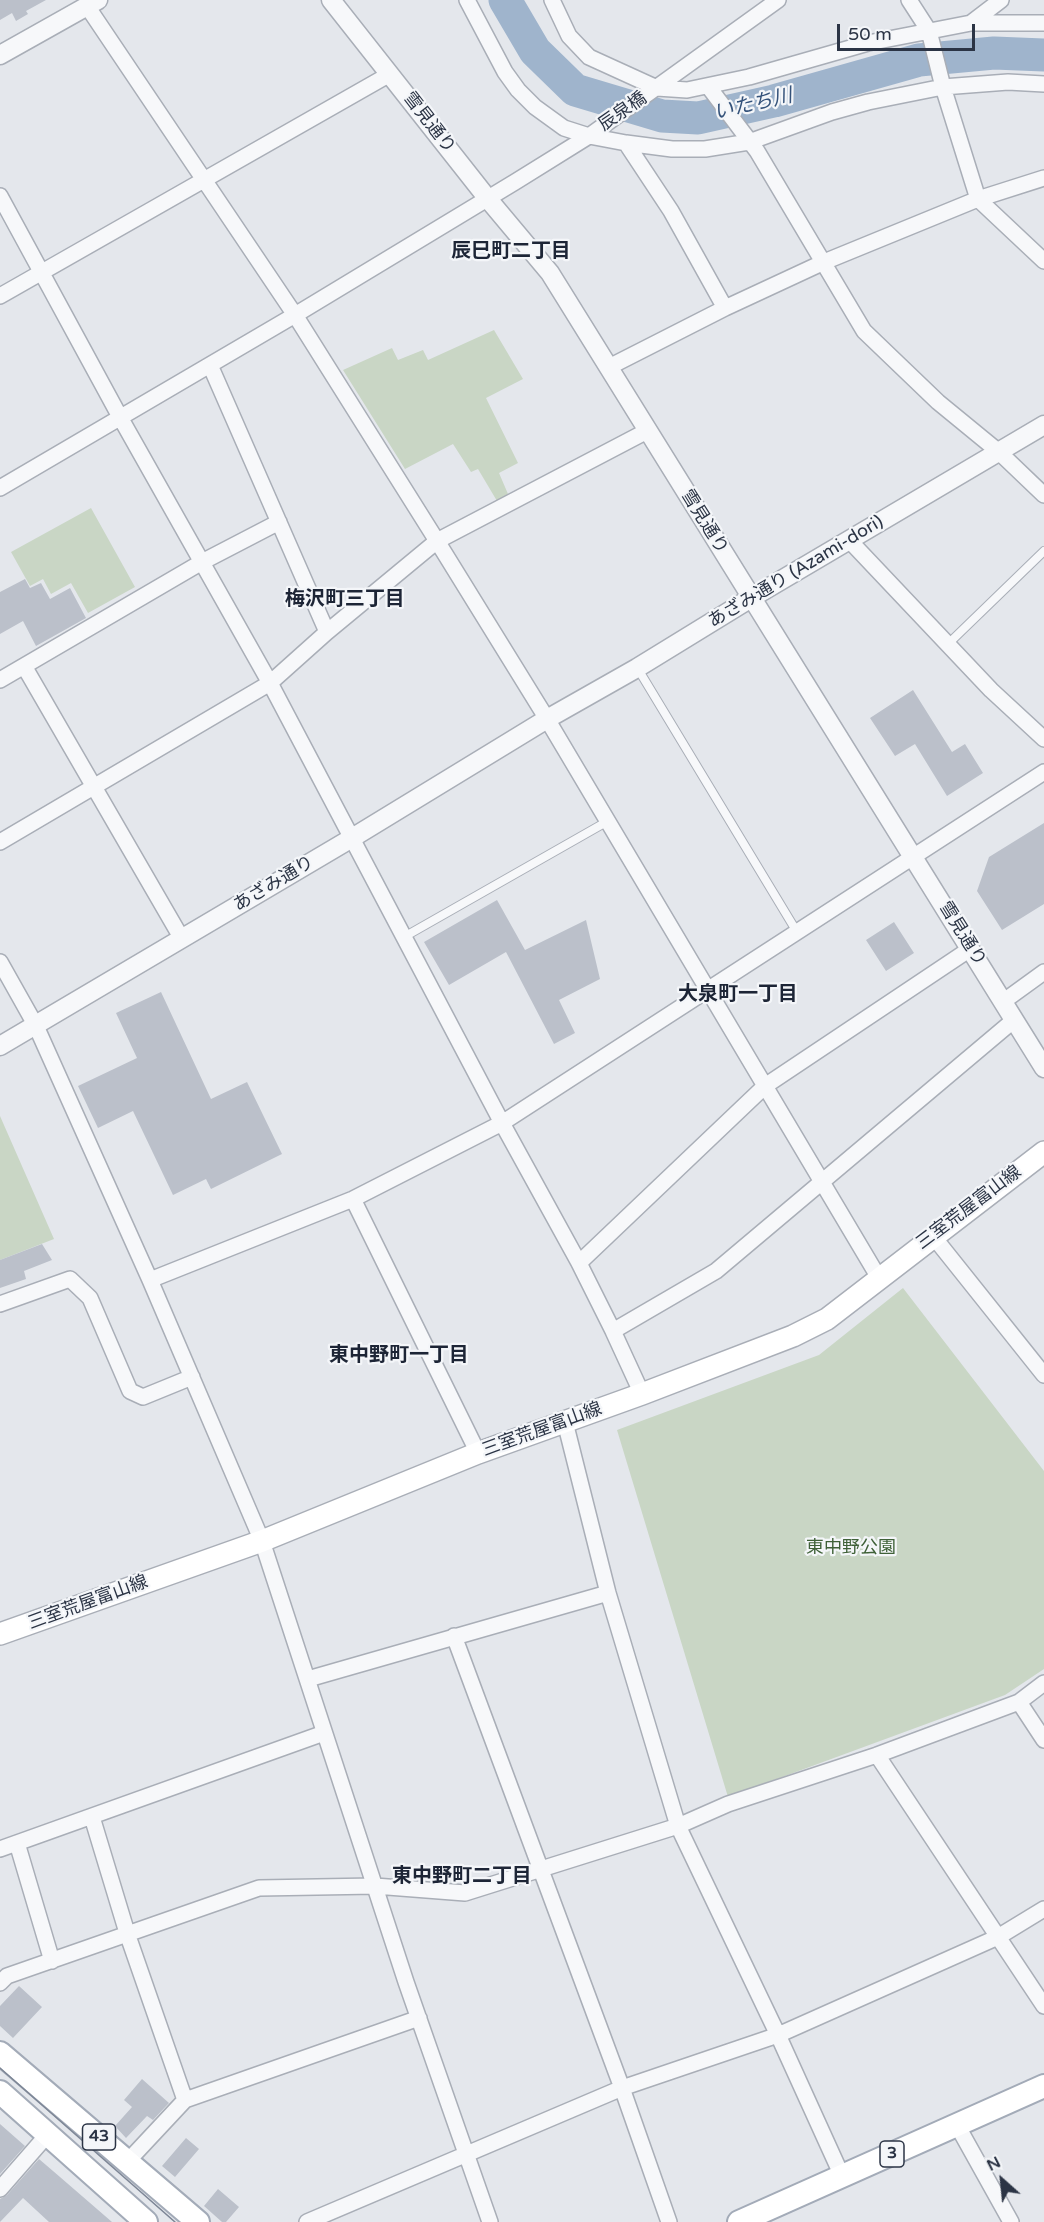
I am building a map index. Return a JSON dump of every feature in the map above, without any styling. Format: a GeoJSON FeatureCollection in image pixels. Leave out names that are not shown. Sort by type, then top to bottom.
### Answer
{"type":"FeatureCollection","features":[{"type":"Feature","properties":{"kind":"main road","name":"三室荒屋富山線"},"geometry":{"type":"LineString","coordinates":[[0,1634],[262,1541],[478,1453],[793,1336],[827,1319],[1044,1152]]}},
{"type":"Feature","properties":{"kind":"main road","name":"43"},"geometry":{"type":"LineString","coordinates":[[0,2053],[198,2222]]}},
{"type":"Feature","properties":{"kind":"main road","name":"3"},"geometry":{"type":"LineString","coordinates":[[739,2222],[1044,2086]]}},
{"type":"Feature","properties":{"kind":"main road","name":"43"},"geometry":{"type":"LineString","coordinates":[[0,2092],[146,2222]]}},
{"type":"Feature","properties":{"kind":"street","name":"雪見通り"},"geometry":{"type":"LineString","coordinates":[[331,0],[488,199],[550,273],[1044,1068]]}},
{"type":"Feature","properties":{"kind":"street"},"geometry":{"type":"LineString","coordinates":[[467,0],[505,72],[518,90],[535,107],[564,128],[589,136],[626,143],[672,149],[705,149],[749,142],[859,104],[943,87],[1008,82],[1044,84]]}},
{"type":"Feature","properties":{"kind":"street"},"geometry":{"type":"LineString","coordinates":[[552,0],[570,36],[589,57],[657,88],[687,90],[710,89],[868,42],[930,35],[971,23],[1044,22]]}},
{"type":"Feature","properties":{"kind":"street","name":"辰泉橋"},"geometry":{"type":"LineString","coordinates":[[0,488],[295,315],[589,136],[778,0]]}},
{"type":"Feature","properties":{"kind":"street"},"geometry":{"type":"LineString","coordinates":[[909,0],[930,35],[943,87],[978,199],[1044,261]]}},
{"type":"Feature","properties":{"kind":"street"},"geometry":{"type":"LineString","coordinates":[[971,23],[1001,0]]}},
{"type":"Feature","properties":{"kind":"street"},"geometry":{"type":"LineString","coordinates":[[0,55],[92,3],[205,180],[295,315],[547,719],[879,1278]]}},
{"type":"Feature","properties":{"kind":"street"},"geometry":{"type":"LineString","coordinates":[[0,296],[390,74]]}},
{"type":"Feature","properties":{"kind":"street"},"geometry":{"type":"LineString","coordinates":[[710,89],[758,152],[864,331],[938,402],[999,452],[1044,495]]}},
{"type":"Feature","properties":{"kind":"street"},"geometry":{"type":"LineString","coordinates":[[626,143],[671,211],[725,308]]}},
{"type":"Feature","properties":{"kind":"street"},"geometry":{"type":"LineString","coordinates":[[609,367],[725,308],[824,262],[978,199],[1044,178]]}},
{"type":"Feature","properties":{"kind":"street"},"geometry":{"type":"LineString","coordinates":[[0,196],[120,417],[270,683],[502,1123],[579,1263],[614,1331],[642,1394]]}},
{"type":"Feature","properties":{"kind":"street"},"geometry":{"type":"LineString","coordinates":[[210,365],[327,632]]}},
{"type":"Feature","properties":{"kind":"street","name":"あざみ通り (Azami-dori)"},"geometry":{"type":"LineString","coordinates":[[547,719],[637,668],[1044,425]]}},
{"type":"Feature","properties":{"kind":"street"},"geometry":{"type":"LineString","coordinates":[[0,843],[270,683],[327,632],[437,541],[647,431]]}},
{"type":"Feature","properties":{"kind":"street"},"geometry":{"type":"LineString","coordinates":[[0,680],[202,562],[279,522]]}},
{"type":"Feature","properties":{"kind":"street"},"geometry":{"type":"LineString","coordinates":[[849,540],[991,690],[1044,739]]}},
{"type":"Feature","properties":{"kind":"street"},"geometry":{"type":"LineString","coordinates":[[24,666],[182,939]]}},
{"type":"Feature","properties":{"kind":"street","name":"あざみ通り"},"geometry":{"type":"LineString","coordinates":[[0,1046],[352,838],[547,719]]}},
{"type":"Feature","properties":{"kind":"street"},"geometry":{"type":"LineString","coordinates":[[150,1280],[353,1199],[502,1123],[1044,772]]}},
{"type":"Feature","properties":{"kind":"street"},"geometry":{"type":"LineString","coordinates":[[579,1263],[765,1086],[970,949]]}},
{"type":"Feature","properties":{"kind":"street"},"geometry":{"type":"LineString","coordinates":[[0,962],[36,1026],[150,1280],[262,1541],[419,2019],[490,2222]]}},
{"type":"Feature","properties":{"kind":"street"},"geometry":{"type":"LineString","coordinates":[[1004,1001],[1044,972]]}},
{"type":"Feature","properties":{"kind":"street"},"geometry":{"type":"LineString","coordinates":[[614,1331],[716,1271],[1014,1020]]}},
{"type":"Feature","properties":{"kind":"street"},"geometry":{"type":"LineString","coordinates":[[353,1199],[478,1453]]}},
{"type":"Feature","properties":{"kind":"street"},"geometry":{"type":"LineString","coordinates":[[933,1236],[1044,1375]]}},
{"type":"Feature","properties":{"kind":"street"},"geometry":{"type":"LineString","coordinates":[[0,1304],[70,1279],[90,1298],[130,1391],[143,1397],[192,1377]]}},
{"type":"Feature","properties":{"kind":"street"},"geometry":{"type":"LineString","coordinates":[[565,1422],[608,1593],[678,1826],[778,2035],[842,2176]]}},
{"type":"Feature","properties":{"kind":"street"},"geometry":{"type":"LineString","coordinates":[[308,1679],[608,1593]]}},
{"type":"Feature","properties":{"kind":"street"},"geometry":{"type":"LineString","coordinates":[[454,1636],[622,2088],[669,2222]]}},
{"type":"Feature","properties":{"kind":"street"},"geometry":{"type":"LineString","coordinates":[[0,1983],[7,1976],[128,1936],[259,1888],[375,1886],[465,1893],[678,1826],[728,1804],[877,1755],[1019,1702],[1044,1683]]}},
{"type":"Feature","properties":{"kind":"street"},"geometry":{"type":"LineString","coordinates":[[1019,1702],[1044,1740]]}},
{"type":"Feature","properties":{"kind":"street"},"geometry":{"type":"LineString","coordinates":[[0,1849],[324,1733]]}},
{"type":"Feature","properties":{"kind":"street"},"geometry":{"type":"LineString","coordinates":[[877,1755],[1044,2006]]}},
{"type":"Feature","properties":{"kind":"street"},"geometry":{"type":"LineString","coordinates":[[92,1817],[128,1936],[185,2100]]}},
{"type":"Feature","properties":{"kind":"street"},"geometry":{"type":"LineString","coordinates":[[17,1843],[52,1961]]}},
{"type":"Feature","properties":{"kind":"street"},"geometry":{"type":"LineString","coordinates":[[307,2222],[622,2088],[778,2035],[998,1937],[1044,1909]]}},
{"type":"Feature","properties":{"kind":"street"},"geometry":{"type":"LineString","coordinates":[[128,2161],[185,2100],[419,2019]]}},
{"type":"Feature","properties":{"kind":"street"},"geometry":{"type":"LineString","coordinates":[[957,2125],[1011,2222]]}},
{"type":"Feature","properties":{"kind":"street"},"geometry":{"type":"LineString","coordinates":[[0,2189],[48,2134]]}},
{"type":"Feature","properties":{"kind":"lane"},"geometry":{"type":"LineString","coordinates":[[948,645],[1044,551]]}},
{"type":"Feature","properties":{"kind":"lane"},"geometry":{"type":"LineString","coordinates":[[637,668],[797,932]]}},
{"type":"Feature","properties":{"kind":"lane"},"geometry":{"type":"LineString","coordinates":[[404,937],[608,821]]}},
{"type":"Feature","properties":{"kind":"green space"},"geometry":{"type":"Polygon","coordinates":[[[494,330],[523,379],[486,398],[518,463],[499,473],[508,494],[497,501],[478,469],[471,472],[453,444],[405,469],[343,370],[392,348],[398,360],[423,350],[428,360],[494,330]]]}},
{"type":"Feature","properties":{"kind":"green space"},"geometry":{"type":"Polygon","coordinates":[[[91,508],[135,587],[88,613],[71,583],[51,594],[43,579],[30,586],[11,552],[91,508]]]}},
{"type":"Feature","properties":{"kind":"green space"},"geometry":{"type":"Polygon","coordinates":[[[0,1116],[54,1239],[0,1260],[0,1116]]]}},
{"type":"Feature","properties":{"kind":"green space","name":"東中野公園"},"geometry":{"type":"Polygon","coordinates":[[[903,1288],[1044,1471],[1044,1669],[1005,1695],[728,1797],[617,1430],[819,1355],[903,1288]]]}},
{"type":"Feature","properties":{"kind":"building"},"geometry":{"type":"Polygon","coordinates":[[[0,0],[46,0],[26,11],[28,14],[16,21],[12,13],[0,20],[0,0]]]}},
{"type":"Feature","properties":{"kind":"building"},"geometry":{"type":"Polygon","coordinates":[[[25,579],[30,588],[41,583],[50,599],[70,588],[86,618],[36,646],[23,621],[0,634],[0,592],[25,579]]]}},
{"type":"Feature","properties":{"kind":"building"},"geometry":{"type":"Polygon","coordinates":[[[913,690],[952,752],[965,744],[983,773],[947,796],[915,744],[895,756],[870,718],[913,690]]]}},
{"type":"Feature","properties":{"kind":"building"},"geometry":{"type":"Polygon","coordinates":[[[1044,823],[1044,904],[1002,930],[977,891],[989,857],[1044,823]]]}},
{"type":"Feature","properties":{"kind":"building"},"geometry":{"type":"Polygon","coordinates":[[[497,900],[525,950],[586,920],[600,979],[559,1000],[575,1033],[554,1044],[506,952],[449,985],[424,942],[497,900]]]}},
{"type":"Feature","properties":{"kind":"building"},"geometry":{"type":"Polygon","coordinates":[[[894,922],[914,953],[886,971],[866,940],[894,922]]]}},
{"type":"Feature","properties":{"kind":"building"},"geometry":{"type":"Polygon","coordinates":[[[161,992],[211,1099],[247,1082],[282,1154],[211,1189],[206,1179],[173,1195],[133,1111],[98,1128],[78,1086],[137,1058],[116,1013],[161,992]]]}},
{"type":"Feature","properties":{"kind":"building"},"geometry":{"type":"Polygon","coordinates":[[[42,1244],[52,1260],[24,1271],[26,1279],[0,1288],[0,1260],[42,1244]]]}},
{"type":"Feature","properties":{"kind":"building"},"geometry":{"type":"Polygon","coordinates":[[[19,1986],[42,2007],[13,2038],[0,2026],[0,2006],[19,1986]]]}},
{"type":"Feature","properties":{"kind":"building"},"geometry":{"type":"Polygon","coordinates":[[[142,2079],[169,2103],[153,2120],[147,2116],[126,2138],[115,2126],[132,2107],[124,2100],[142,2079]]]}},
{"type":"Feature","properties":{"kind":"building"},"geometry":{"type":"Polygon","coordinates":[[[0,2124],[25,2146],[0,2174],[0,2124]]]}},
{"type":"Feature","properties":{"kind":"building"},"geometry":{"type":"Polygon","coordinates":[[[186,2138],[199,2149],[175,2177],[162,2166],[186,2138]]]}},
{"type":"Feature","properties":{"kind":"building"},"geometry":{"type":"Polygon","coordinates":[[[39,2159],[112,2222],[49,2222],[23,2198],[0,2222],[0,2199],[7,2195],[39,2159]]]}},
{"type":"Feature","properties":{"kind":"building"},"geometry":{"type":"Polygon","coordinates":[[[218,2189],[239,2207],[226,2222],[222,2222],[204,2206],[218,2189]]]}},
{"type":"Feature","properties":{"kind":"waterway","name":"いたち川"},"geometry":{"type":"LineString","coordinates":[[505,0],[535,51],[575,90],[662,116],[698,118],[774,101],[919,60],[994,53],[1044,55]]}},
{"type":"Feature","properties":{"kind":"tram line"},"geometry":{"type":"LineString","coordinates":[[0,2068],[175,2222]]}},
{"type":"Feature","properties":{"kind":"district","name":"辰巳町二丁目"},"geometry":{"type":"Point","coordinates":[511,252]}},
{"type":"Feature","properties":{"kind":"district","name":"梅沢町三丁目"},"geometry":{"type":"Point","coordinates":[345,600]}},
{"type":"Feature","properties":{"kind":"district","name":"大泉町一丁目"},"geometry":{"type":"Point","coordinates":[738,995]}},
{"type":"Feature","properties":{"kind":"district","name":"東中野町一丁目"},"geometry":{"type":"Point","coordinates":[399,1356]}},
{"type":"Feature","properties":{"kind":"district","name":"東中野町二丁目"},"geometry":{"type":"Point","coordinates":[462,1877]}}]}
